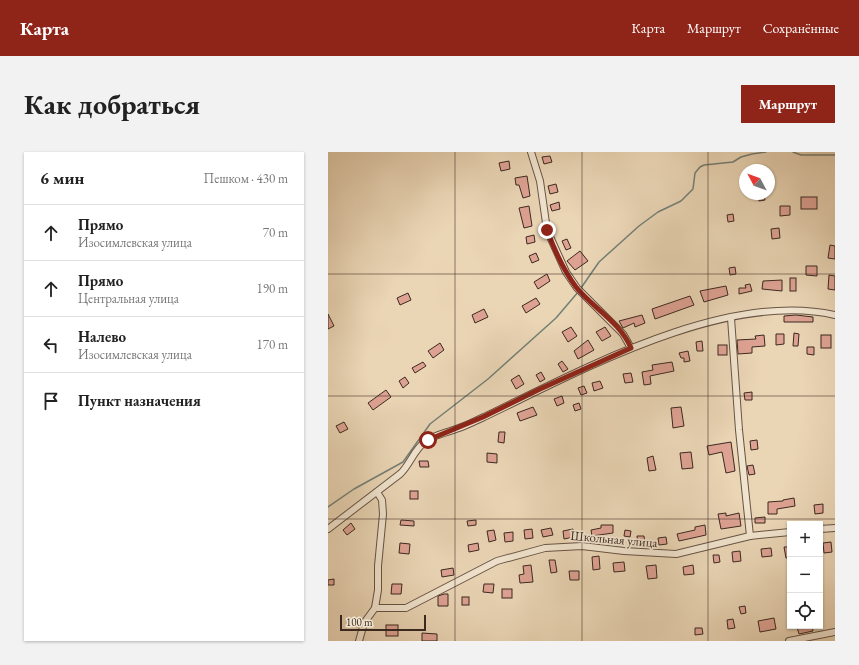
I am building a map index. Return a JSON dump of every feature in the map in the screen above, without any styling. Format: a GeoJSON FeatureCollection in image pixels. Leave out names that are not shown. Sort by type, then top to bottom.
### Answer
{"type":"FeatureCollection","features":[{"type":"Feature","properties":{"kind":"street"},"geometry":{"type":"LineString","coordinates":[[531,152],[540,181],[547,230],[566,272],[577,288],[623,334],[631,348]]}},
{"type":"Feature","properties":{"kind":"street"},"geometry":{"type":"LineString","coordinates":[[328,529],[404,470],[418,449],[428,440],[483,417],[540,389],[631,348],[682,330],[731,318],[794,309],[812,310],[835,315]]}},
{"type":"Feature","properties":{"kind":"street"},"geometry":{"type":"LineString","coordinates":[[731,318],[739,430],[750,536]]}},
{"type":"Feature","properties":{"kind":"street"},"geometry":{"type":"LineString","coordinates":[[359,641],[364,624],[375,608],[383,514],[382,500],[377,492]]}},
{"type":"Feature","properties":{"kind":"street"},"geometry":{"type":"LineString","coordinates":[[823,529],[835,528]]}},
{"type":"Feature","properties":{"kind":"street","name":"Школьная улица"},"geometry":{"type":"LineString","coordinates":[[375,608],[406,608],[497,561],[545,548],[582,546],[630,552],[676,554],[694,551],[750,536],[787,532]]}},
{"type":"Feature","properties":{"kind":"street"},"geometry":{"type":"LineString","coordinates":[[789,641],[835,632]]}},
{"type":"Feature","properties":{"kind":"building"},"geometry":{"type":"Polygon","coordinates":[[[550,156],[552,162],[544,164],[542,157],[550,156]]]}},
{"type":"Feature","properties":{"kind":"building"},"geometry":{"type":"Polygon","coordinates":[[[509,161],[510,169],[501,171],[499,163],[509,161]]]}},
{"type":"Feature","properties":{"kind":"building"},"geometry":{"type":"Polygon","coordinates":[[[527,176],[530,196],[523,198],[519,185],[516,185],[515,178],[527,176]]]}},
{"type":"Feature","properties":{"kind":"building"},"geometry":{"type":"Polygon","coordinates":[[[556,184],[558,192],[550,194],[548,186],[556,184]]]}},
{"type":"Feature","properties":{"kind":"building"},"geometry":{"type":"Polygon","coordinates":[[[801,197],[817,197],[817,209],[801,209],[801,197]]]}},
{"type":"Feature","properties":{"kind":"building"},"geometry":{"type":"Polygon","coordinates":[[[559,202],[560,209],[552,211],[550,205],[559,202]]]}},
{"type":"Feature","properties":{"kind":"building"},"geometry":{"type":"Polygon","coordinates":[[[529,206],[532,226],[524,228],[519,208],[529,206]]]}},
{"type":"Feature","properties":{"kind":"building"},"geometry":{"type":"Polygon","coordinates":[[[780,206],[790,206],[790,215],[780,216],[780,206]]]}},
{"type":"Feature","properties":{"kind":"building"},"geometry":{"type":"Polygon","coordinates":[[[733,214],[734,221],[728,222],[727,215],[733,214]]]}},
{"type":"Feature","properties":{"kind":"building"},"geometry":{"type":"Polygon","coordinates":[[[779,228],[780,238],[772,239],[771,229],[779,228]]]}},
{"type":"Feature","properties":{"kind":"building"},"geometry":{"type":"Polygon","coordinates":[[[534,235],[535,242],[527,244],[526,237],[534,235]]]}},
{"type":"Feature","properties":{"kind":"building"},"geometry":{"type":"Polygon","coordinates":[[[567,239],[571,248],[566,250],[562,241],[567,239]]]}},
{"type":"Feature","properties":{"kind":"building"},"geometry":{"type":"Polygon","coordinates":[[[830,245],[835,246],[835,259],[828,258],[830,245]]]}},
{"type":"Feature","properties":{"kind":"building"},"geometry":{"type":"Polygon","coordinates":[[[580,251],[588,261],[575,270],[567,261],[580,251]]]}},
{"type":"Feature","properties":{"kind":"building"},"geometry":{"type":"Polygon","coordinates":[[[536,253],[539,260],[532,263],[529,256],[536,253]]]}},
{"type":"Feature","properties":{"kind":"building"},"geometry":{"type":"Polygon","coordinates":[[[806,266],[817,266],[817,276],[806,275],[806,266]]]}},
{"type":"Feature","properties":{"kind":"building"},"geometry":{"type":"Polygon","coordinates":[[[735,267],[736,274],[730,275],[729,268],[735,267]]]}},
{"type":"Feature","properties":{"kind":"building"},"geometry":{"type":"Polygon","coordinates":[[[547,274],[550,281],[538,289],[534,282],[547,274]]]}},
{"type":"Feature","properties":{"kind":"building"},"geometry":{"type":"Polygon","coordinates":[[[829,275],[835,276],[835,290],[828,289],[829,275]]]}},
{"type":"Feature","properties":{"kind":"building"},"geometry":{"type":"Polygon","coordinates":[[[790,278],[796,278],[796,291],[790,291],[790,278]]]}},
{"type":"Feature","properties":{"kind":"building"},"geometry":{"type":"Polygon","coordinates":[[[782,280],[782,291],[762,289],[763,281],[782,280]]]}},
{"type":"Feature","properties":{"kind":"building"},"geometry":{"type":"Polygon","coordinates":[[[750,284],[752,291],[739,294],[739,288],[746,288],[745,285],[750,284]]]}},
{"type":"Feature","properties":{"kind":"building"},"geometry":{"type":"Polygon","coordinates":[[[726,286],[728,295],[704,302],[700,291],[726,286]]]}},
{"type":"Feature","properties":{"kind":"building"},"geometry":{"type":"Polygon","coordinates":[[[408,293],[411,300],[400,305],[397,298],[408,293]]]}},
{"type":"Feature","properties":{"kind":"building"},"geometry":{"type":"Polygon","coordinates":[[[690,296],[694,305],[655,319],[652,309],[690,296]]]}},
{"type":"Feature","properties":{"kind":"building"},"geometry":{"type":"Polygon","coordinates":[[[536,298],[540,304],[526,313],[522,306],[536,298]]]}},
{"type":"Feature","properties":{"kind":"building"},"geometry":{"type":"Polygon","coordinates":[[[484,309],[488,317],[475,323],[472,315],[484,309]]]}},
{"type":"Feature","properties":{"kind":"building"},"geometry":{"type":"Polygon","coordinates":[[[328,314],[334,326],[328,329],[328,314]]]}},
{"type":"Feature","properties":{"kind":"building"},"geometry":{"type":"Polygon","coordinates":[[[642,315],[645,323],[635,327],[634,323],[623,328],[619,321],[642,315]]]}},
{"type":"Feature","properties":{"kind":"building"},"geometry":{"type":"Polygon","coordinates":[[[796,315],[813,317],[813,322],[784,322],[784,316],[796,315]]]}},
{"type":"Feature","properties":{"kind":"building"},"geometry":{"type":"Polygon","coordinates":[[[571,327],[577,336],[568,342],[562,332],[571,327]]]}},
{"type":"Feature","properties":{"kind":"building"},"geometry":{"type":"Polygon","coordinates":[[[605,327],[611,336],[602,341],[596,332],[605,327]]]}},
{"type":"Feature","properties":{"kind":"building"},"geometry":{"type":"Polygon","coordinates":[[[794,333],[799,334],[798,346],[793,346],[794,333]]]}},
{"type":"Feature","properties":{"kind":"building"},"geometry":{"type":"Polygon","coordinates":[[[776,334],[784,334],[784,344],[776,345],[776,334]]]}},
{"type":"Feature","properties":{"kind":"building"},"geometry":{"type":"Polygon","coordinates":[[[764,335],[765,346],[752,347],[752,353],[738,354],[737,340],[756,339],[755,336],[764,335]]]}},
{"type":"Feature","properties":{"kind":"building"},"geometry":{"type":"Polygon","coordinates":[[[821,335],[831,335],[831,348],[821,348],[821,335]]]}},
{"type":"Feature","properties":{"kind":"building"},"geometry":{"type":"Polygon","coordinates":[[[588,340],[594,350],[578,359],[574,351],[588,340]]]}},
{"type":"Feature","properties":{"kind":"building"},"geometry":{"type":"Polygon","coordinates":[[[702,341],[703,351],[697,351],[696,342],[702,341]]]}},
{"type":"Feature","properties":{"kind":"building"},"geometry":{"type":"Polygon","coordinates":[[[440,343],[444,350],[433,358],[428,351],[440,343]]]}},
{"type":"Feature","properties":{"kind":"building"},"geometry":{"type":"Polygon","coordinates":[[[718,345],[727,345],[727,355],[718,355],[718,345]]]}},
{"type":"Feature","properties":{"kind":"building"},"geometry":{"type":"Polygon","coordinates":[[[807,347],[814,347],[814,355],[807,354],[807,347]]]}},
{"type":"Feature","properties":{"kind":"building"},"geometry":{"type":"Polygon","coordinates":[[[688,351],[690,361],[684,362],[684,358],[681,358],[679,353],[688,351]]]}},
{"type":"Feature","properties":{"kind":"building"},"geometry":{"type":"Polygon","coordinates":[[[562,361],[568,369],[563,372],[558,364],[562,361]]]}},
{"type":"Feature","properties":{"kind":"building"},"geometry":{"type":"Polygon","coordinates":[[[423,362],[426,366],[415,373],[412,368],[423,362]]]}},
{"type":"Feature","properties":{"kind":"building"},"geometry":{"type":"Polygon","coordinates":[[[672,362],[674,371],[650,376],[651,384],[644,385],[642,372],[653,370],[652,365],[672,362]]]}},
{"type":"Feature","properties":{"kind":"building"},"geometry":{"type":"Polygon","coordinates":[[[541,372],[545,379],[540,382],[536,375],[541,372]]]}},
{"type":"Feature","properties":{"kind":"building"},"geometry":{"type":"Polygon","coordinates":[[[631,373],[633,382],[625,383],[623,374],[631,373]]]}},
{"type":"Feature","properties":{"kind":"building"},"geometry":{"type":"Polygon","coordinates":[[[519,375],[524,384],[516,389],[511,380],[519,375]]]}},
{"type":"Feature","properties":{"kind":"building"},"geometry":{"type":"Polygon","coordinates":[[[405,377],[409,383],[403,388],[399,381],[405,377]]]}},
{"type":"Feature","properties":{"kind":"building"},"geometry":{"type":"Polygon","coordinates":[[[600,381],[603,388],[594,391],[592,383],[600,381]]]}},
{"type":"Feature","properties":{"kind":"building"},"geometry":{"type":"Polygon","coordinates":[[[584,386],[587,393],[581,395],[578,388],[584,386]]]}},
{"type":"Feature","properties":{"kind":"building"},"geometry":{"type":"Polygon","coordinates":[[[386,390],[391,397],[373,410],[368,403],[386,390]]]}},
{"type":"Feature","properties":{"kind":"building"},"geometry":{"type":"Polygon","coordinates":[[[752,392],[752,400],[745,400],[744,393],[752,392]]]}},
{"type":"Feature","properties":{"kind":"building"},"geometry":{"type":"Polygon","coordinates":[[[562,396],[564,403],[557,406],[554,399],[562,396]]]}},
{"type":"Feature","properties":{"kind":"building"},"geometry":{"type":"Polygon","coordinates":[[[579,403],[581,409],[575,411],[573,405],[579,403]]]}},
{"type":"Feature","properties":{"kind":"building"},"geometry":{"type":"Polygon","coordinates":[[[533,407],[537,415],[520,421],[517,413],[533,407]]]}},
{"type":"Feature","properties":{"kind":"building"},"geometry":{"type":"Polygon","coordinates":[[[681,407],[684,426],[673,428],[671,408],[681,407]]]}},
{"type":"Feature","properties":{"kind":"building"},"geometry":{"type":"Polygon","coordinates":[[[344,422],[348,429],[340,433],[336,426],[344,422]]]}},
{"type":"Feature","properties":{"kind":"building"},"geometry":{"type":"Polygon","coordinates":[[[499,432],[505,432],[504,443],[498,442],[499,432]]]}},
{"type":"Feature","properties":{"kind":"building"},"geometry":{"type":"Polygon","coordinates":[[[757,440],[758,449],[751,450],[750,441],[757,440]]]}},
{"type":"Feature","properties":{"kind":"building"},"geometry":{"type":"Polygon","coordinates":[[[731,442],[735,471],[726,473],[722,452],[709,455],[707,446],[731,442]]]}},
{"type":"Feature","properties":{"kind":"building"},"geometry":{"type":"Polygon","coordinates":[[[691,452],[693,468],[682,469],[680,453],[691,452]]]}},
{"type":"Feature","properties":{"kind":"building"},"geometry":{"type":"Polygon","coordinates":[[[487,453],[497,454],[497,463],[487,462],[487,453]]]}},
{"type":"Feature","properties":{"kind":"building"},"geometry":{"type":"Polygon","coordinates":[[[653,456],[656,470],[649,471],[647,458],[653,456]]]}},
{"type":"Feature","properties":{"kind":"building"},"geometry":{"type":"Polygon","coordinates":[[[419,461],[428,461],[429,467],[420,467],[419,461]]]}},
{"type":"Feature","properties":{"kind":"building"},"geometry":{"type":"Polygon","coordinates":[[[753,465],[755,474],[749,475],[747,466],[753,465]]]}},
{"type":"Feature","properties":{"kind":"building"},"geometry":{"type":"Polygon","coordinates":[[[410,491],[418,491],[418,499],[410,499],[410,491]]]}},
{"type":"Feature","properties":{"kind":"building"},"geometry":{"type":"Polygon","coordinates":[[[794,498],[795,506],[777,509],[777,514],[768,514],[768,502],[783,501],[794,498]]]}},
{"type":"Feature","properties":{"kind":"building"},"geometry":{"type":"Polygon","coordinates":[[[823,504],[823,513],[815,514],[814,505],[823,504]]]}},
{"type":"Feature","properties":{"kind":"building"},"geometry":{"type":"Polygon","coordinates":[[[726,513],[726,516],[739,513],[741,526],[721,529],[718,514],[726,513]]]}},
{"type":"Feature","properties":{"kind":"building"},"geometry":{"type":"Polygon","coordinates":[[[765,517],[765,523],[755,523],[755,518],[765,517]]]}},
{"type":"Feature","properties":{"kind":"building"},"geometry":{"type":"Polygon","coordinates":[[[401,520],[414,521],[414,526],[400,525],[401,520]]]}},
{"type":"Feature","properties":{"kind":"building"},"geometry":{"type":"Polygon","coordinates":[[[476,520],[476,525],[468,526],[467,521],[476,520]]]}},
{"type":"Feature","properties":{"kind":"building"},"geometry":{"type":"Polygon","coordinates":[[[351,523],[355,529],[347,535],[343,530],[351,523]]]}},
{"type":"Feature","properties":{"kind":"building"},"geometry":{"type":"Polygon","coordinates":[[[601,525],[613,525],[613,533],[592,536],[591,530],[601,528],[601,525]]]}},
{"type":"Feature","properties":{"kind":"building"},"geometry":{"type":"Polygon","coordinates":[[[705,525],[706,535],[679,541],[677,534],[695,530],[695,527],[705,525]]]}},
{"type":"Feature","properties":{"kind":"building"},"geometry":{"type":"Polygon","coordinates":[[[551,528],[553,535],[543,537],[541,530],[551,528]]]}},
{"type":"Feature","properties":{"kind":"building"},"geometry":{"type":"Polygon","coordinates":[[[532,529],[533,538],[525,539],[524,530],[532,529]]]}},
{"type":"Feature","properties":{"kind":"building"},"geometry":{"type":"Polygon","coordinates":[[[573,529],[574,537],[564,539],[563,531],[573,529]]]}},
{"type":"Feature","properties":{"kind":"building"},"geometry":{"type":"Polygon","coordinates":[[[494,530],[496,540],[489,542],[487,531],[494,530]]]}},
{"type":"Feature","properties":{"kind":"building"},"geometry":{"type":"Polygon","coordinates":[[[625,530],[631,531],[630,537],[624,536],[625,530]]]}},
{"type":"Feature","properties":{"kind":"building"},"geometry":{"type":"Polygon","coordinates":[[[513,532],[513,541],[505,542],[504,533],[513,532]]]}},
{"type":"Feature","properties":{"kind":"building"},"geometry":{"type":"Polygon","coordinates":[[[637,536],[644,536],[645,543],[638,544],[637,536]]]}},
{"type":"Feature","properties":{"kind":"building"},"geometry":{"type":"Polygon","coordinates":[[[666,537],[667,544],[659,545],[658,538],[666,537]]]}},
{"type":"Feature","properties":{"kind":"building"},"geometry":{"type":"Polygon","coordinates":[[[831,542],[832,552],[824,553],[823,543],[831,542]]]}},
{"type":"Feature","properties":{"kind":"building"},"geometry":{"type":"Polygon","coordinates":[[[400,543],[410,544],[409,554],[399,553],[400,543]]]}},
{"type":"Feature","properties":{"kind":"building"},"geometry":{"type":"Polygon","coordinates":[[[478,543],[479,550],[469,552],[468,545],[478,543]]]}},
{"type":"Feature","properties":{"kind":"building"},"geometry":{"type":"Polygon","coordinates":[[[784,547],[787,547],[786,558],[784,547]]]}},
{"type":"Feature","properties":{"kind":"building"},"geometry":{"type":"Polygon","coordinates":[[[771,548],[772,556],[762,557],[761,549],[771,548]]]}},
{"type":"Feature","properties":{"kind":"building"},"geometry":{"type":"Polygon","coordinates":[[[740,551],[741,561],[733,562],[732,552],[740,551]]]}},
{"type":"Feature","properties":{"kind":"building"},"geometry":{"type":"Polygon","coordinates":[[[713,555],[719,555],[720,562],[714,563],[713,555]]]}},
{"type":"Feature","properties":{"kind":"building"},"geometry":{"type":"Polygon","coordinates":[[[599,556],[600,569],[593,570],[592,557],[599,556]]]}},
{"type":"Feature","properties":{"kind":"building"},"geometry":{"type":"Polygon","coordinates":[[[549,560],[555,560],[557,572],[551,573],[549,560]]]}},
{"type":"Feature","properties":{"kind":"building"},"geometry":{"type":"Polygon","coordinates":[[[624,562],[625,571],[614,572],[613,563],[624,562]]]}},
{"type":"Feature","properties":{"kind":"building"},"geometry":{"type":"Polygon","coordinates":[[[531,565],[533,582],[520,583],[519,575],[524,574],[523,566],[531,565]]]}},
{"type":"Feature","properties":{"kind":"building"},"geometry":{"type":"Polygon","coordinates":[[[656,565],[657,578],[648,579],[646,566],[656,565]]]}},
{"type":"Feature","properties":{"kind":"building"},"geometry":{"type":"Polygon","coordinates":[[[693,565],[694,574],[684,575],[683,567],[693,565]]]}},
{"type":"Feature","properties":{"kind":"building"},"geometry":{"type":"Polygon","coordinates":[[[453,568],[454,575],[442,577],[441,570],[453,568]]]}},
{"type":"Feature","properties":{"kind":"building"},"geometry":{"type":"Polygon","coordinates":[[[569,571],[579,571],[579,580],[570,580],[569,571]]]}},
{"type":"Feature","properties":{"kind":"building"},"geometry":{"type":"Polygon","coordinates":[[[334,579],[334,585],[328,585],[328,580],[334,579]]]}},
{"type":"Feature","properties":{"kind":"building"},"geometry":{"type":"Polygon","coordinates":[[[392,584],[402,584],[401,594],[391,594],[392,584]]]}},
{"type":"Feature","properties":{"kind":"building"},"geometry":{"type":"Polygon","coordinates":[[[484,584],[494,584],[493,593],[483,592],[484,584]]]}},
{"type":"Feature","properties":{"kind":"building"},"geometry":{"type":"Polygon","coordinates":[[[502,589],[512,589],[512,598],[502,598],[502,589]]]}},
{"type":"Feature","properties":{"kind":"building"},"geometry":{"type":"Polygon","coordinates":[[[448,594],[448,606],[438,606],[438,596],[448,594]]]}},
{"type":"Feature","properties":{"kind":"building"},"geometry":{"type":"Polygon","coordinates":[[[462,597],[469,597],[469,605],[462,605],[462,597]]]}},
{"type":"Feature","properties":{"kind":"building"},"geometry":{"type":"Polygon","coordinates":[[[745,606],[746,613],[741,614],[739,607],[745,606]]]}},
{"type":"Feature","properties":{"kind":"building"},"geometry":{"type":"Polygon","coordinates":[[[774,618],[776,629],[760,632],[758,621],[774,618]]]}},
{"type":"Feature","properties":{"kind":"building"},"geometry":{"type":"Polygon","coordinates":[[[733,619],[735,628],[728,629],[727,620],[733,619]]]}},
{"type":"Feature","properties":{"kind":"building"},"geometry":{"type":"Polygon","coordinates":[[[386,625],[398,625],[398,636],[386,636],[386,625]]]}},
{"type":"Feature","properties":{"kind":"building"},"geometry":{"type":"Polygon","coordinates":[[[695,628],[702,628],[703,634],[695,635],[695,628]]]}},
{"type":"Feature","properties":{"kind":"building"},"geometry":{"type":"Polygon","coordinates":[[[798,629],[813,629],[813,631],[799,634],[798,629]]]}},
{"type":"Feature","properties":{"kind":"building"},"geometry":{"type":"Polygon","coordinates":[[[422,633],[437,634],[437,641],[422,641],[422,633]]]}},
{"type":"Feature","properties":{"kind":"waterway"},"geometry":{"type":"LineString","coordinates":[[581,288],[599,262],[639,226],[658,212],[681,201],[693,189],[695,173],[700,167],[704,165],[733,162],[741,157],[766,152]]}},
{"type":"Feature","properties":{"kind":"waterway"},"geometry":{"type":"LineString","coordinates":[[793,152],[801,155],[835,155]]}},
{"type":"Feature","properties":{"kind":"waterway"},"geometry":{"type":"LineString","coordinates":[[328,507],[354,489],[403,462],[430,424],[488,379],[556,318],[579,291]]}},
{"type":"Feature","properties":{"kind":"route"},"geometry":{"type":"LineString","coordinates":[[428,440],[458,429],[540,389],[631,348],[628,341],[612,321],[577,288],[571,280],[547,230]]}}]}
